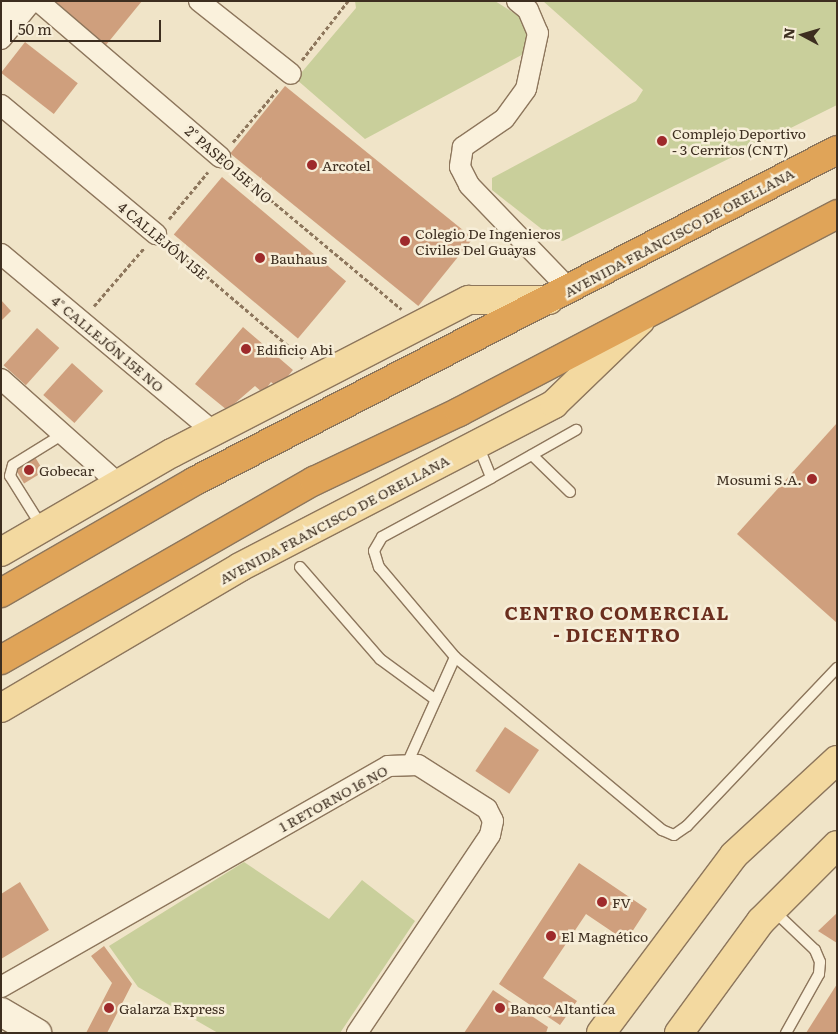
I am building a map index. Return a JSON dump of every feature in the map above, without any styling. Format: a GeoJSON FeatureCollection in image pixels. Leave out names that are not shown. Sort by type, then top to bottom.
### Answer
{"type":"FeatureCollection","features":[{"type":"Feature","properties":{"kind":"highway","name":"AVENIDA FRANCISCO DE ORELLANA"},"geometry":{"type":"LineString","coordinates":[[1,593],[195,481],[837,150]]}},
{"type":"Feature","properties":{"kind":"highway","name":"AVENIDA FRANCISCO DE ORELLANA"},"geometry":{"type":"LineString","coordinates":[[1,660],[226,529],[837,214]]}},
{"type":"Feature","properties":{"kind":"main road"},"geometry":{"type":"LineString","coordinates":[[1,11],[27,1]]}},
{"type":"Feature","properties":{"kind":"main road","name":"AVENIDA FRANCISCO DE ORELLANA"},"geometry":{"type":"LineString","coordinates":[[1,552],[214,432],[469,300],[559,295]]}},
{"type":"Feature","properties":{"kind":"main road","name":"AVENIDA FRANCISCO DE ORELLANA"},"geometry":{"type":"LineString","coordinates":[[1,708],[240,567],[554,404],[651,310]]}},
{"type":"Feature","properties":{"kind":"main road"},"geometry":{"type":"LineString","coordinates":[[601,1033],[734,855],[837,760]]}},
{"type":"Feature","properties":{"kind":"main road"},"geometry":{"type":"LineString","coordinates":[[679,1033],[772,910],[837,845]]}},
{"type":"Feature","properties":{"kind":"main road"},"geometry":{"type":"LineString","coordinates":[[1,1012],[38,1033]]}},
{"type":"Feature","properties":{"kind":"street"},"geometry":{"type":"LineString","coordinates":[[1,39],[32,1]]}},
{"type":"Feature","properties":{"kind":"street","name":"2° PASEO 15E NO"},"geometry":{"type":"LineString","coordinates":[[38,1],[220,158]]}},
{"type":"Feature","properties":{"kind":"street"},"geometry":{"type":"LineString","coordinates":[[199,1],[291,74]]}},
{"type":"Feature","properties":{"kind":"street"},"geometry":{"type":"LineString","coordinates":[[517,1],[528,10],[538,33],[526,89],[504,119],[464,147],[460,167],[469,185],[559,295]]}},
{"type":"Feature","properties":{"kind":"street","name":"4 CALLEJÓN 15E"},"geometry":{"type":"LineString","coordinates":[[1,105],[156,234]]}},
{"type":"Feature","properties":{"kind":"street","name":"4° CALLEJÓN 15E NO"},"geometry":{"type":"LineString","coordinates":[[1,254],[214,432]]}},
{"type":"Feature","properties":{"kind":"street"},"geometry":{"type":"LineString","coordinates":[[1,379],[120,484]]}},
{"type":"Feature","properties":{"kind":"street","name":"1 RETORNO 16 NO"},"geometry":{"type":"LineString","coordinates":[[1,987],[388,766],[418,765],[486,810],[493,821],[490,835],[357,1033]]}},
{"type":"Feature","properties":{"kind":"lane"},"geometry":{"type":"LineString","coordinates":[[576,430],[382,537],[374,551],[379,567],[455,657],[662,830],[674,835],[837,668]]}},
{"type":"Feature","properties":{"kind":"lane"},"geometry":{"type":"LineString","coordinates":[[43,528],[10,476],[13,465],[60,431]]}},
{"type":"Feature","properties":{"kind":"lane"},"geometry":{"type":"LineString","coordinates":[[478,444],[491,478]]}},
{"type":"Feature","properties":{"kind":"lane"},"geometry":{"type":"LineString","coordinates":[[532,455],[570,492]]}},
{"type":"Feature","properties":{"kind":"lane"},"geometry":{"type":"LineString","coordinates":[[300,567],[380,659],[436,700]]}},
{"type":"Feature","properties":{"kind":"lane"},"geometry":{"type":"LineString","coordinates":[[407,764],[455,657]]}},
{"type":"Feature","properties":{"kind":"lane"},"geometry":{"type":"LineString","coordinates":[[772,910],[815,950],[820,962],[819,974],[786,1033]]}},
{"type":"Feature","properties":{"kind":"path","name":"2° PASEO 15E NO"},"geometry":{"type":"LineString","coordinates":[[220,158],[420,325]]}},
{"type":"Feature","properties":{"kind":"path","name":"4 CALLEJÓN 15E"},"geometry":{"type":"LineString","coordinates":[[156,234],[324,375]]}},
{"type":"Feature","properties":{"kind":"green space"},"geometry":{"type":"Polygon","coordinates":[[[355,1],[495,1],[525,20],[531,50],[365,139],[296,79],[356,8],[355,1]]]}},
{"type":"Feature","properties":{"kind":"green space","name":"Complejo Deportivo - 3 Cerritos (CNT)"},"geometry":{"type":"Polygon","coordinates":[[[543,1],[837,1],[837,105],[563,241],[553,238],[492,190],[492,178],[636,101],[643,90],[543,1]]]}},
{"type":"Feature","properties":{"kind":"green space"},"geometry":{"type":"Polygon","coordinates":[[[244,862],[329,919],[362,880],[415,921],[340,1033],[218,1033],[138,987],[109,946],[244,862]]]}},
{"type":"Feature","properties":{"kind":"building"},"geometry":{"type":"Polygon","coordinates":[[[54,1],[142,1],[106,45],[54,1]]]}},
{"type":"Feature","properties":{"kind":"building"},"geometry":{"type":"Polygon","coordinates":[[[25,42],[78,83],[54,114],[1,73],[25,42]]]}},
{"type":"Feature","properties":{"kind":"building"},"geometry":{"type":"Polygon","coordinates":[[[285,86],[473,238],[418,306],[230,154],[285,86]]]}},
{"type":"Feature","properties":{"kind":"building","name":"Bauhaus"},"geometry":{"type":"Polygon","coordinates":[[[222,177],[346,281],[298,339],[174,234],[222,177]]]}},
{"type":"Feature","properties":{"kind":"building"},"geometry":{"type":"Polygon","coordinates":[[[1,300],[11,311],[1,321],[1,300]]]}},
{"type":"Feature","properties":{"kind":"building","name":"Edificio Abi"},"geometry":{"type":"Polygon","coordinates":[[[243,327],[293,370],[278,388],[271,382],[263,393],[255,386],[227,410],[195,384],[243,327]]]}},
{"type":"Feature","properties":{"kind":"building"},"geometry":{"type":"Polygon","coordinates":[[[37,328],[59,348],[26,385],[4,365],[37,328]]]}},
{"type":"Feature","properties":{"kind":"building"},"geometry":{"type":"Polygon","coordinates":[[[72,363],[103,391],[74,423],[43,395],[72,363]]]}},
{"type":"Feature","properties":{"kind":"building","name":"Mosumi S.A."},"geometry":{"type":"Polygon","coordinates":[[[837,423],[837,623],[737,534],[837,423]]]}},
{"type":"Feature","properties":{"kind":"building","name":"Gobecar"},"geometry":{"type":"Polygon","coordinates":[[[35,457],[44,472],[24,483],[15,469],[35,457]]]}},
{"type":"Feature","properties":{"kind":"building"},"geometry":{"type":"Polygon","coordinates":[[[505,727],[539,750],[509,794],[475,771],[505,727]]]}},
{"type":"Feature","properties":{"kind":"building"},"geometry":{"type":"Polygon","coordinates":[[[579,863],[647,909],[626,941],[586,914],[543,978],[577,1001],[560,1025],[499,984],[579,863]]]}},
{"type":"Feature","properties":{"kind":"building"},"geometry":{"type":"Polygon","coordinates":[[[20,882],[49,930],[1,959],[1,894],[20,882]]]}},
{"type":"Feature","properties":{"kind":"building"},"geometry":{"type":"Polygon","coordinates":[[[837,913],[837,943],[818,931],[837,913]]]}},
{"type":"Feature","properties":{"kind":"building","name":"Galarza Express"},"geometry":{"type":"Polygon","coordinates":[[[104,946],[132,984],[107,1033],[86,1033],[112,983],[91,956],[104,946]]]}},
{"type":"Feature","properties":{"kind":"building"},"geometry":{"type":"Polygon","coordinates":[[[837,984],[837,1033],[806,1033],[837,984]]]}},
{"type":"Feature","properties":{"kind":"building","name":"Banco Altantica"},"geometry":{"type":"Polygon","coordinates":[[[493,990],[548,1027],[546,1033],[464,1033],[493,990]]]}},
{"type":"Feature","properties":{"kind":"place","name":"Complejo Deportivo - 3 Cerritos (CNT)"},"geometry":{"type":"Point","coordinates":[662,141]}},
{"type":"Feature","properties":{"kind":"place","name":"Arcotel"},"geometry":{"type":"Point","coordinates":[312,165]}},
{"type":"Feature","properties":{"kind":"place","name":"Colegio De Ingenieros Civiles Del Guayas"},"geometry":{"type":"Point","coordinates":[405,241]}},
{"type":"Feature","properties":{"kind":"place","name":"Bauhaus"},"geometry":{"type":"Point","coordinates":[260,258]}},
{"type":"Feature","properties":{"kind":"place","name":"Edificio Abi"},"geometry":{"type":"Point","coordinates":[246,349]}},
{"type":"Feature","properties":{"kind":"place","name":"Gobecar"},"geometry":{"type":"Point","coordinates":[29,470]}},
{"type":"Feature","properties":{"kind":"place","name":"Mosumi S.A."},"geometry":{"type":"Point","coordinates":[812,479]}},
{"type":"Feature","properties":{"kind":"place","name":"FV"},"geometry":{"type":"Point","coordinates":[602,902]}},
{"type":"Feature","properties":{"kind":"place","name":"El Magnético"},"geometry":{"type":"Point","coordinates":[551,936]}},
{"type":"Feature","properties":{"kind":"place","name":"Galarza Express"},"geometry":{"type":"Point","coordinates":[109,1008]}},
{"type":"Feature","properties":{"kind":"place","name":"Banco Altantica"},"geometry":{"type":"Point","coordinates":[500,1008]}},
{"type":"Feature","properties":{"kind":"district","name":"CENTRO COMERCIAL - DICENTRO"},"geometry":{"type":"Point","coordinates":[617,624]}}]}
